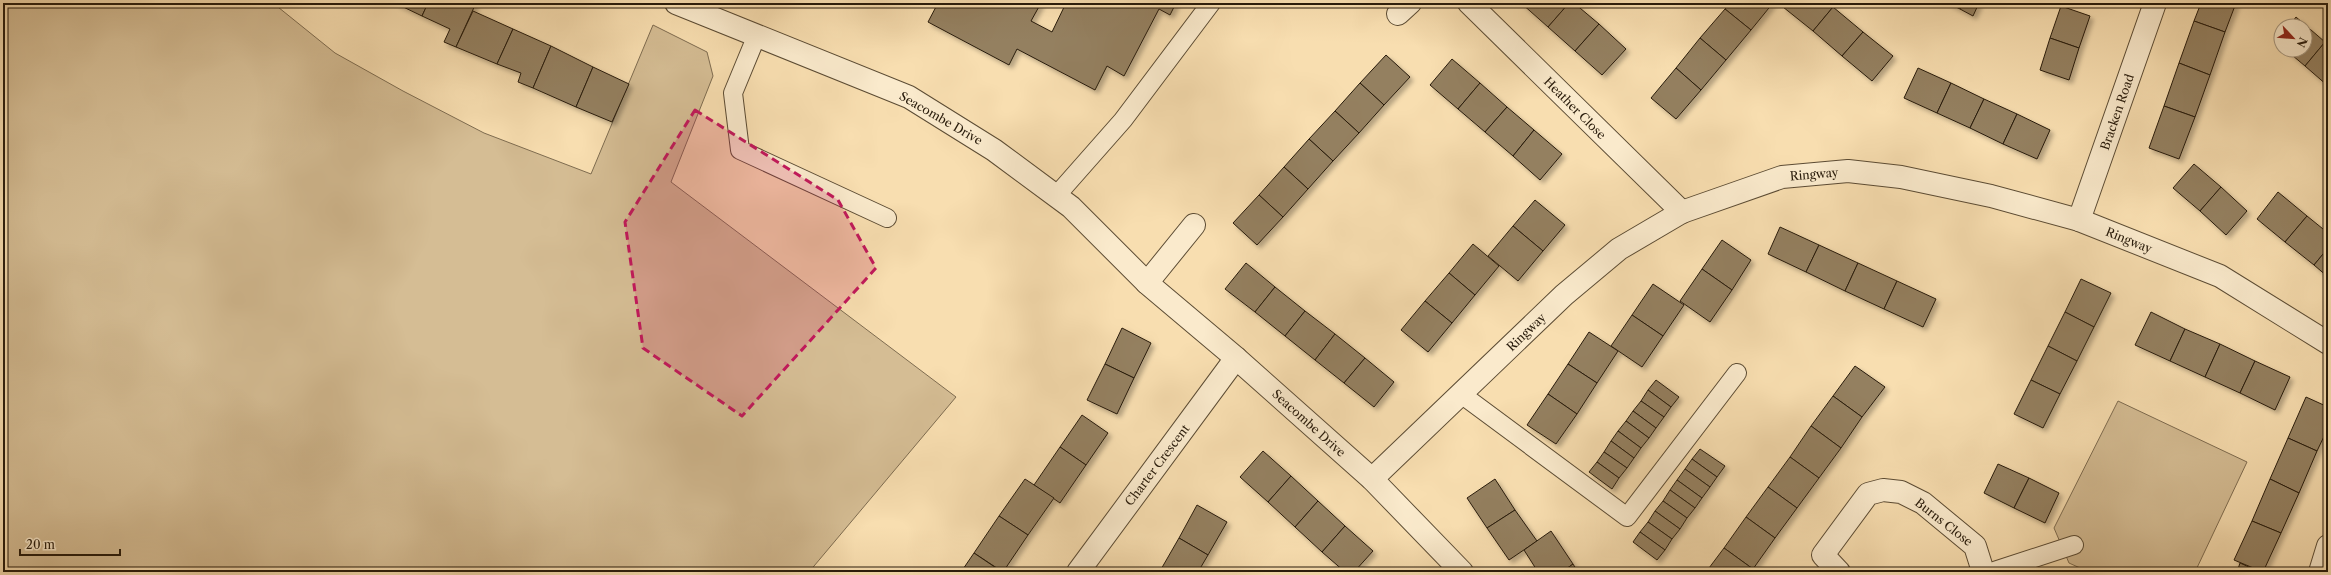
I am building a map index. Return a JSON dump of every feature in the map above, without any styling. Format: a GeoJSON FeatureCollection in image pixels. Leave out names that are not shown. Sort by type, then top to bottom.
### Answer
{"type":"FeatureCollection","features":[{"type":"Feature","properties":{"kind":"street","name":"Seacombe Drive"},"geometry":{"type":"LineString","coordinates":[[676,3],[757,34],[909,97],[994,150],[1071,207],[1147,283],[1236,358],[1372,479],[1462,572]]}},
{"type":"Feature","properties":{"kind":"street","name":"Heather Close"},"geometry":{"type":"LineString","coordinates":[[1469,3],[1682,212]]}},
{"type":"Feature","properties":{"kind":"street","name":"Bracken Road"},"geometry":{"type":"LineString","coordinates":[[2079,220],[2156,3]]}},
{"type":"Feature","properties":{"kind":"street","name":"Ringway"},"geometry":{"type":"LineString","coordinates":[[1372,479],[1564,295],[1619,249],[1682,212],[1782,177],[1848,171],[1901,177],[1991,196],[2079,220],[2220,276],[2328,343]]}},
{"type":"Feature","properties":{"kind":"street"},"geometry":{"type":"LineString","coordinates":[[1147,283],[1194,225]]}},
{"type":"Feature","properties":{"kind":"street","name":"Charter Crescent"},"geometry":{"type":"LineString","coordinates":[[1078,572],[1236,358]]}},
{"type":"Feature","properties":{"kind":"street","name":"Burns Close"},"geometry":{"type":"LineString","coordinates":[[1840,572],[1823,555],[1868,494],[1883,490],[1901,492],[1923,503],[1975,546],[1981,565],[1981,572]]}},
{"type":"Feature","properties":{"kind":"street"},"geometry":{"type":"LineString","coordinates":[[2320,572],[2328,546]]}},
{"type":"Feature","properties":{"kind":"lane"},"geometry":{"type":"LineString","coordinates":[[1056,196],[1123,120],[1211,3]]}},
{"type":"Feature","properties":{"kind":"lane"},"geometry":{"type":"LineString","coordinates":[[757,34],[733,93],[740,150],[887,218]]}},
{"type":"Feature","properties":{"kind":"lane"},"geometry":{"type":"LineString","coordinates":[[1461,394],[1628,517],[1737,373]]}},
{"type":"Feature","properties":{"kind":"lane"},"geometry":{"type":"LineString","coordinates":[[1991,572],[2074,545]]}},
{"type":"Feature","properties":{"kind":"highlighted area"},"geometry":{"type":"Polygon","coordinates":[[[695,110],[838,200],[876,268],[742,416],[643,348],[625,222],[695,110]]]}},
{"type":"Feature","properties":{"kind":"shaded area"},"geometry":{"type":"Polygon","coordinates":[[[3,3],[273,3],[335,53],[403,91],[484,133],[591,174],[653,25],[707,52],[713,76],[671,182],[956,397],[809,572],[3,572],[3,3]]]}},
{"type":"Feature","properties":{"kind":"shaded area"},"geometry":{"type":"Polygon","coordinates":[[[2118,401],[2247,462],[2195,572],[2089,572],[2069,563],[2054,528],[2118,401]]]}},
{"type":"Feature","properties":{"kind":"building"},"geometry":{"type":"Polygon","coordinates":[[[395,3],[428,3],[422,16],[395,3]]]}},
{"type":"Feature","properties":{"kind":"building"},"geometry":{"type":"Polygon","coordinates":[[[428,3],[476,3],[456,47],[444,42],[450,29],[422,16],[428,3]]]}},
{"type":"Feature","properties":{"kind":"building"},"geometry":{"type":"Polygon","coordinates":[[[938,3],[1041,3],[1031,21],[1052,32],[1066,3],[1176,3],[1170,15],[1159,9],[1124,76],[1107,66],[1095,90],[1017,49],[1009,65],[928,22],[938,3]]]}},
{"type":"Feature","properties":{"kind":"building"},"geometry":{"type":"Polygon","coordinates":[[[1521,3],[1569,3],[1548,27],[1521,3]]]}},
{"type":"Feature","properties":{"kind":"building"},"geometry":{"type":"Polygon","coordinates":[[[1569,3],[1574,3],[1599,24],[1575,51],[1548,27],[1569,3]]]}},
{"type":"Feature","properties":{"kind":"building"},"geometry":{"type":"Polygon","coordinates":[[[1730,3],[1773,3],[1751,30],[1725,9],[1730,3]]]}},
{"type":"Feature","properties":{"kind":"building"},"geometry":{"type":"Polygon","coordinates":[[[1786,3],[1828,3],[1833,7],[1813,31],[1783,7],[1786,3]]]}},
{"type":"Feature","properties":{"kind":"building"},"geometry":{"type":"Polygon","coordinates":[[[1948,3],[1963,3],[1960,9],[1948,3]]]}},
{"type":"Feature","properties":{"kind":"building"},"geometry":{"type":"Polygon","coordinates":[[[1963,3],[1979,3],[1973,16],[1960,9],[1963,3]]]}},
{"type":"Feature","properties":{"kind":"building"},"geometry":{"type":"Polygon","coordinates":[[[2201,3],[2236,3],[2225,32],[2194,21],[2201,3]]]}},
{"type":"Feature","properties":{"kind":"building"},"geometry":{"type":"Polygon","coordinates":[[[2061,6],[2090,16],[2079,48],[2050,38],[2061,6]]]}},
{"type":"Feature","properties":{"kind":"building"},"geometry":{"type":"Polygon","coordinates":[[[1833,7],[1863,32],[1842,56],[1813,31],[1833,7]]]}},
{"type":"Feature","properties":{"kind":"building"},"geometry":{"type":"Polygon","coordinates":[[[1725,9],[1751,30],[1726,60],[1700,38],[1725,9]]]}},
{"type":"Feature","properties":{"kind":"building"},"geometry":{"type":"Polygon","coordinates":[[[473,11],[513,29],[497,64],[456,47],[473,11]]]}},
{"type":"Feature","properties":{"kind":"building"},"geometry":{"type":"Polygon","coordinates":[[[2194,21],[2225,32],[2210,75],[2179,63],[2194,21]]]}},
{"type":"Feature","properties":{"kind":"building"},"geometry":{"type":"Polygon","coordinates":[[[1599,24],[1626,49],[1602,75],[1575,51],[1599,24]]]}},
{"type":"Feature","properties":{"kind":"building"},"geometry":{"type":"Polygon","coordinates":[[[513,29],[551,46],[533,88],[518,82],[521,73],[497,64],[513,29]]]}},
{"type":"Feature","properties":{"kind":"building"},"geometry":{"type":"Polygon","coordinates":[[[1863,32],[1893,56],[1872,81],[1842,56],[1863,32]]]}},
{"type":"Feature","properties":{"kind":"building"},"geometry":{"type":"Polygon","coordinates":[[[2313,32],[2325,42],[2313,56],[2313,32]]]}},
{"type":"Feature","properties":{"kind":"building"},"geometry":{"type":"Polygon","coordinates":[[[1700,38],[1726,60],[1701,90],[1676,68],[1700,38]]]}},
{"type":"Feature","properties":{"kind":"building"},"geometry":{"type":"Polygon","coordinates":[[[2050,38],[2079,48],[2069,80],[2040,70],[2050,38]]]}},
{"type":"Feature","properties":{"kind":"building"},"geometry":{"type":"Polygon","coordinates":[[[2325,42],[2328,44],[2328,86],[2305,66],[2325,42]]]}},
{"type":"Feature","properties":{"kind":"building"},"geometry":{"type":"Polygon","coordinates":[[[551,46],[593,67],[576,107],[533,88],[551,46]]]}},
{"type":"Feature","properties":{"kind":"building"},"geometry":{"type":"Polygon","coordinates":[[[1386,55],[1410,77],[1384,105],[1360,83],[1386,55]]]}},
{"type":"Feature","properties":{"kind":"building"},"geometry":{"type":"Polygon","coordinates":[[[2296,58],[2312,58],[2305,66],[2296,58]]]}},
{"type":"Feature","properties":{"kind":"building"},"geometry":{"type":"Polygon","coordinates":[[[1452,59],[1480,83],[1458,109],[1430,85],[1452,59]]]}},
{"type":"Feature","properties":{"kind":"building"},"geometry":{"type":"Polygon","coordinates":[[[2179,63],[2210,75],[2195,117],[2164,106],[2179,63]]]}},
{"type":"Feature","properties":{"kind":"building"},"geometry":{"type":"Polygon","coordinates":[[[593,67],[629,84],[612,122],[576,107],[593,67]]]}},
{"type":"Feature","properties":{"kind":"building"},"geometry":{"type":"Polygon","coordinates":[[[1676,68],[1701,90],[1676,119],[1651,98],[1676,68]]]}},
{"type":"Feature","properties":{"kind":"building"},"geometry":{"type":"Polygon","coordinates":[[[1918,68],[1951,83],[1937,113],[1904,98],[1918,68]]]}},
{"type":"Feature","properties":{"kind":"building"},"geometry":{"type":"Polygon","coordinates":[[[1360,83],[1384,105],[1359,133],[1335,111],[1360,83]]]}},
{"type":"Feature","properties":{"kind":"building"},"geometry":{"type":"Polygon","coordinates":[[[1480,83],[1507,107],[1485,132],[1458,109],[1480,83]]]}},
{"type":"Feature","properties":{"kind":"building"},"geometry":{"type":"Polygon","coordinates":[[[1951,83],[1984,99],[1970,128],[1937,113],[1951,83]]]}},
{"type":"Feature","properties":{"kind":"building"},"geometry":{"type":"Polygon","coordinates":[[[1984,99],[2017,114],[2003,144],[1970,128],[1984,99]]]}},
{"type":"Feature","properties":{"kind":"building"},"geometry":{"type":"Polygon","coordinates":[[[2164,106],[2195,117],[2179,159],[2149,148],[2164,106]]]}},
{"type":"Feature","properties":{"kind":"building"},"geometry":{"type":"Polygon","coordinates":[[[1507,107],[1534,130],[1513,156],[1485,132],[1507,107]]]}},
{"type":"Feature","properties":{"kind":"building"},"geometry":{"type":"Polygon","coordinates":[[[1335,111],[1359,133],[1333,161],[1309,139],[1335,111]]]}},
{"type":"Feature","properties":{"kind":"building"},"geometry":{"type":"Polygon","coordinates":[[[2017,114],[2050,130],[2037,159],[2003,144],[2017,114]]]}},
{"type":"Feature","properties":{"kind":"building"},"geometry":{"type":"Polygon","coordinates":[[[1534,130],[1562,154],[1540,180],[1513,156],[1534,130]]]}},
{"type":"Feature","properties":{"kind":"building"},"geometry":{"type":"Polygon","coordinates":[[[1309,139],[1333,161],[1308,189],[1284,167],[1309,139]]]}},
{"type":"Feature","properties":{"kind":"building"},"geometry":{"type":"Polygon","coordinates":[[[2194,164],[2221,187],[2200,211],[2173,188],[2194,164]]]}},
{"type":"Feature","properties":{"kind":"building"},"geometry":{"type":"Polygon","coordinates":[[[1284,167],[1308,189],[1283,217],[1259,195],[1284,167]]]}},
{"type":"Feature","properties":{"kind":"building"},"geometry":{"type":"Polygon","coordinates":[[[2221,187],[2247,211],[2226,235],[2200,211],[2221,187]]]}},
{"type":"Feature","properties":{"kind":"building"},"geometry":{"type":"Polygon","coordinates":[[[2278,192],[2307,216],[2285,242],[2257,219],[2278,192]]]}},
{"type":"Feature","properties":{"kind":"building"},"geometry":{"type":"Polygon","coordinates":[[[1259,195],[1283,217],[1257,245],[1233,223],[1259,195]]]}},
{"type":"Feature","properties":{"kind":"building"},"geometry":{"type":"Polygon","coordinates":[[[1535,200],[1565,225],[1543,251],[1513,226],[1535,200]]]}},
{"type":"Feature","properties":{"kind":"building"},"geometry":{"type":"Polygon","coordinates":[[[2307,216],[2328,233],[2328,248],[2314,265],[2285,242],[2307,216]]]}},
{"type":"Feature","properties":{"kind":"building"},"geometry":{"type":"Polygon","coordinates":[[[1513,226],[1543,251],[1518,281],[1488,256],[1513,226]]]}},
{"type":"Feature","properties":{"kind":"building"},"geometry":{"type":"Polygon","coordinates":[[[1780,227],[1819,245],[1806,272],[1768,254],[1780,227]]]}},
{"type":"Feature","properties":{"kind":"building"},"geometry":{"type":"Polygon","coordinates":[[[1722,240],[1751,260],[1732,290],[1702,269],[1722,240]]]}},
{"type":"Feature","properties":{"kind":"building"},"geometry":{"type":"Polygon","coordinates":[[[1473,244],[1499,266],[1475,295],[1449,273],[1473,244]]]}},
{"type":"Feature","properties":{"kind":"building"},"geometry":{"type":"Polygon","coordinates":[[[1819,245],[1858,263],[1845,291],[1806,272],[1819,245]]]}},
{"type":"Feature","properties":{"kind":"building"},"geometry":{"type":"Polygon","coordinates":[[[2328,248],[2328,277],[2314,265],[2328,248]]]}},
{"type":"Feature","properties":{"kind":"building"},"geometry":{"type":"Polygon","coordinates":[[[1246,263],[1275,287],[1255,312],[1225,289],[1246,263]]]}},
{"type":"Feature","properties":{"kind":"building"},"geometry":{"type":"Polygon","coordinates":[[[1858,263],[1897,281],[1884,309],[1845,291],[1858,263]]]}},
{"type":"Feature","properties":{"kind":"building"},"geometry":{"type":"Polygon","coordinates":[[[1702,269],[1732,290],[1710,322],[1680,301],[1702,269]]]}},
{"type":"Feature","properties":{"kind":"building"},"geometry":{"type":"Polygon","coordinates":[[[1449,273],[1475,295],[1452,323],[1425,301],[1449,273]]]}},
{"type":"Feature","properties":{"kind":"building"},"geometry":{"type":"Polygon","coordinates":[[[2081,279],[2111,293],[2094,327],[2065,312],[2081,279]]]}},
{"type":"Feature","properties":{"kind":"building"},"geometry":{"type":"Polygon","coordinates":[[[1897,281],[1936,299],[1923,327],[1884,309],[1897,281]]]}},
{"type":"Feature","properties":{"kind":"building"},"geometry":{"type":"Polygon","coordinates":[[[1653,284],[1684,305],[1663,336],[1632,315],[1653,284]]]}},
{"type":"Feature","properties":{"kind":"building"},"geometry":{"type":"Polygon","coordinates":[[[1275,287],[1305,311],[1285,336],[1255,312],[1275,287]]]}},
{"type":"Feature","properties":{"kind":"building"},"geometry":{"type":"Polygon","coordinates":[[[1425,301],[1452,323],[1428,352],[1401,330],[1425,301]]]}},
{"type":"Feature","properties":{"kind":"building"},"geometry":{"type":"Polygon","coordinates":[[[1305,311],[1335,334],[1315,360],[1285,336],[1305,311]]]}},
{"type":"Feature","properties":{"kind":"building"},"geometry":{"type":"Polygon","coordinates":[[[2065,312],[2094,327],[2077,361],[2048,346],[2065,312]]]}},
{"type":"Feature","properties":{"kind":"building"},"geometry":{"type":"Polygon","coordinates":[[[2151,312],[2185,329],[2170,361],[2135,345],[2151,312]]]}},
{"type":"Feature","properties":{"kind":"building"},"geometry":{"type":"Polygon","coordinates":[[[1632,315],[1663,336],[1642,367],[1611,346],[1632,315]]]}},
{"type":"Feature","properties":{"kind":"building"},"geometry":{"type":"Polygon","coordinates":[[[1122,328],[1151,343],[1134,378],[1105,364],[1122,328]]]}},
{"type":"Feature","properties":{"kind":"building"},"geometry":{"type":"Polygon","coordinates":[[[2185,329],[2220,344],[2205,377],[2170,361],[2185,329]]]}},
{"type":"Feature","properties":{"kind":"building"},"geometry":{"type":"Polygon","coordinates":[[[1589,332],[1618,351],[1597,383],[1568,364],[1589,332]]]}},
{"type":"Feature","properties":{"kind":"building"},"geometry":{"type":"Polygon","coordinates":[[[1335,334],[1365,358],[1344,383],[1315,360],[1335,334]]]}},
{"type":"Feature","properties":{"kind":"building"},"geometry":{"type":"Polygon","coordinates":[[[2220,344],[2255,361],[2240,393],[2205,377],[2220,344]]]}},
{"type":"Feature","properties":{"kind":"building"},"geometry":{"type":"Polygon","coordinates":[[[2048,346],[2077,361],[2060,394],[2031,380],[2048,346]]]}},
{"type":"Feature","properties":{"kind":"building"},"geometry":{"type":"Polygon","coordinates":[[[1365,358],[1394,382],[1374,407],[1344,383],[1365,358]]]}},
{"type":"Feature","properties":{"kind":"building"},"geometry":{"type":"Polygon","coordinates":[[[2255,361],[2290,377],[2275,410],[2240,393],[2255,361]]]}},
{"type":"Feature","properties":{"kind":"building"},"geometry":{"type":"Polygon","coordinates":[[[1105,364],[1134,378],[1117,414],[1087,400],[1105,364]]]}},
{"type":"Feature","properties":{"kind":"building"},"geometry":{"type":"Polygon","coordinates":[[[1568,364],[1597,383],[1577,414],[1548,394],[1568,364]]]}},
{"type":"Feature","properties":{"kind":"building"},"geometry":{"type":"Polygon","coordinates":[[[1855,366],[1885,387],[1862,417],[1833,396],[1855,366]]]}},
{"type":"Feature","properties":{"kind":"building"},"geometry":{"type":"Polygon","coordinates":[[[1656,380],[1679,397],[1671,407],[1648,390],[1656,380]]]}},
{"type":"Feature","properties":{"kind":"building"},"geometry":{"type":"Polygon","coordinates":[[[2031,380],[2060,394],[2043,428],[2014,414],[2031,380]]]}},
{"type":"Feature","properties":{"kind":"building"},"geometry":{"type":"Polygon","coordinates":[[[1648,390],[1671,407],[1664,417],[1641,401],[1648,390]]]}},
{"type":"Feature","properties":{"kind":"building"},"geometry":{"type":"Polygon","coordinates":[[[1548,394],[1577,414],[1556,444],[1527,425],[1548,394]]]}},
{"type":"Feature","properties":{"kind":"building"},"geometry":{"type":"Polygon","coordinates":[[[1833,396],[1862,417],[1841,448],[1811,426],[1833,396]]]}},
{"type":"Feature","properties":{"kind":"building"},"geometry":{"type":"Polygon","coordinates":[[[2306,397],[2328,407],[2328,428],[2317,451],[2288,438],[2306,397]]]}},
{"type":"Feature","properties":{"kind":"building"},"geometry":{"type":"Polygon","coordinates":[[[1641,401],[1664,417],[1656,428],[1633,411],[1641,401]]]}},
{"type":"Feature","properties":{"kind":"building"},"geometry":{"type":"Polygon","coordinates":[[[1633,411],[1656,428],[1649,438],[1626,421],[1633,411]]]}},
{"type":"Feature","properties":{"kind":"building"},"geometry":{"type":"Polygon","coordinates":[[[1082,415],[1108,433],[1086,465],[1060,447],[1082,415]]]}},
{"type":"Feature","properties":{"kind":"building"},"geometry":{"type":"Polygon","coordinates":[[[1626,421],[1649,438],[1641,448],[1618,431],[1626,421]]]}},
{"type":"Feature","properties":{"kind":"building"},"geometry":{"type":"Polygon","coordinates":[[[1811,426],[1841,448],[1819,478],[1790,457],[1811,426]]]}},
{"type":"Feature","properties":{"kind":"building"},"geometry":{"type":"Polygon","coordinates":[[[1618,431],[1641,448],[1634,458],[1611,441],[1618,431]]]}},
{"type":"Feature","properties":{"kind":"building"},"geometry":{"type":"Polygon","coordinates":[[[2288,438],[2317,451],[2299,493],[2270,479],[2288,438]]]}},
{"type":"Feature","properties":{"kind":"building"},"geometry":{"type":"Polygon","coordinates":[[[1611,441],[1634,458],[1627,468],[1604,452],[1611,441]]]}},
{"type":"Feature","properties":{"kind":"building"},"geometry":{"type":"Polygon","coordinates":[[[1060,447],[1086,465],[1060,503],[1034,485],[1060,447]]]}},
{"type":"Feature","properties":{"kind":"building"},"geometry":{"type":"Polygon","coordinates":[[[1700,449],[1725,466],[1717,477],[1692,459],[1700,449]]]}},
{"type":"Feature","properties":{"kind":"building"},"geometry":{"type":"Polygon","coordinates":[[[1263,451],[1291,476],[1268,502],[1240,477],[1263,451]]]}},
{"type":"Feature","properties":{"kind":"building"},"geometry":{"type":"Polygon","coordinates":[[[1604,452],[1627,468],[1619,478],[1597,462],[1604,452]]]}},
{"type":"Feature","properties":{"kind":"building"},"geometry":{"type":"Polygon","coordinates":[[[1790,457],[1819,478],[1797,508],[1768,487],[1790,457]]]}},
{"type":"Feature","properties":{"kind":"building"},"geometry":{"type":"Polygon","coordinates":[[[1692,459],[1717,477],[1710,487],[1685,469],[1692,459]]]}},
{"type":"Feature","properties":{"kind":"building"},"geometry":{"type":"Polygon","coordinates":[[[1597,462],[1619,478],[1612,489],[1589,472],[1597,462]]]}},
{"type":"Feature","properties":{"kind":"building"},"geometry":{"type":"Polygon","coordinates":[[[1998,464],[2029,478],[2014,508],[1984,493],[1998,464]]]}},
{"type":"Feature","properties":{"kind":"building"},"geometry":{"type":"Polygon","coordinates":[[[1685,469],[1710,487],[1702,498],[1677,480],[1685,469]]]}},
{"type":"Feature","properties":{"kind":"building"},"geometry":{"type":"Polygon","coordinates":[[[1291,476],[1318,501],[1295,527],[1268,502],[1291,476]]]}},
{"type":"Feature","properties":{"kind":"building"},"geometry":{"type":"Polygon","coordinates":[[[2029,478],[2059,493],[2045,523],[2014,508],[2029,478]]]}},
{"type":"Feature","properties":{"kind":"building"},"geometry":{"type":"Polygon","coordinates":[[[1025,479],[1054,498],[1028,535],[999,516],[1025,479]]]}},
{"type":"Feature","properties":{"kind":"building"},"geometry":{"type":"Polygon","coordinates":[[[1495,479],[1515,510],[1487,528],[1467,498],[1495,479]]]}},
{"type":"Feature","properties":{"kind":"building"},"geometry":{"type":"Polygon","coordinates":[[[2270,479],[2299,493],[2281,533],[2252,521],[2270,479]]]}},
{"type":"Feature","properties":{"kind":"building"},"geometry":{"type":"Polygon","coordinates":[[[1677,480],[1702,498],[1695,508],[1670,490],[1677,480]]]}},
{"type":"Feature","properties":{"kind":"building"},"geometry":{"type":"Polygon","coordinates":[[[1768,487],[1797,508],[1775,538],[1746,517],[1768,487]]]}},
{"type":"Feature","properties":{"kind":"building"},"geometry":{"type":"Polygon","coordinates":[[[1670,490],[1695,508],[1687,518],[1663,501],[1670,490]]]}},
{"type":"Feature","properties":{"kind":"building"},"geometry":{"type":"Polygon","coordinates":[[[1318,501],[1345,526],[1322,552],[1295,527],[1318,501]]]}},
{"type":"Feature","properties":{"kind":"building"},"geometry":{"type":"Polygon","coordinates":[[[1663,501],[1687,518],[1680,529],[1655,511],[1663,501]]]}},
{"type":"Feature","properties":{"kind":"building"},"geometry":{"type":"Polygon","coordinates":[[[1197,505],[1227,522],[1208,555],[1179,538],[1197,505]]]}},
{"type":"Feature","properties":{"kind":"building"},"geometry":{"type":"Polygon","coordinates":[[[1515,510],[1537,541],[1509,560],[1487,528],[1515,510]]]}},
{"type":"Feature","properties":{"kind":"building"},"geometry":{"type":"Polygon","coordinates":[[[1655,511],[1680,529],[1672,539],[1648,522],[1655,511]]]}},
{"type":"Feature","properties":{"kind":"building"},"geometry":{"type":"Polygon","coordinates":[[[999,516],[1028,535],[1003,572],[974,553],[999,516]]]}},
{"type":"Feature","properties":{"kind":"building"},"geometry":{"type":"Polygon","coordinates":[[[1746,517],[1775,538],[1753,569],[1724,548],[1746,517]]]}},
{"type":"Feature","properties":{"kind":"building"},"geometry":{"type":"Polygon","coordinates":[[[2252,521],[2281,533],[2263,572],[2234,560],[2252,521]]]}},
{"type":"Feature","properties":{"kind":"building"},"geometry":{"type":"Polygon","coordinates":[[[1648,522],[1672,539],[1665,550],[1640,532],[1648,522]]]}},
{"type":"Feature","properties":{"kind":"building"},"geometry":{"type":"Polygon","coordinates":[[[1345,526],[1373,551],[1354,572],[1345,572],[1322,552],[1345,526]]]}},
{"type":"Feature","properties":{"kind":"building"},"geometry":{"type":"Polygon","coordinates":[[[1551,531],[1573,564],[1562,572],[1538,572],[1524,550],[1551,531]]]}},
{"type":"Feature","properties":{"kind":"building"},"geometry":{"type":"Polygon","coordinates":[[[1640,532],[1665,550],[1657,560],[1633,542],[1640,532]]]}},
{"type":"Feature","properties":{"kind":"building"},"geometry":{"type":"Polygon","coordinates":[[[1179,538],[1208,555],[1198,572],[1160,571],[1179,538]]]}},
{"type":"Feature","properties":{"kind":"building"},"geometry":{"type":"Polygon","coordinates":[[[1724,548],[1753,569],[1751,572],[1706,572],[1724,548]]]}},
{"type":"Feature","properties":{"kind":"building"},"geometry":{"type":"Polygon","coordinates":[[[974,553],[1002,572],[961,572],[974,553]]]}},
{"type":"Feature","properties":{"kind":"building"},"geometry":{"type":"Polygon","coordinates":[[[2240,563],[2260,572],[2237,572],[2240,563]]]}},
{"type":"Feature","properties":{"kind":"building"},"geometry":{"type":"Polygon","coordinates":[[[1573,564],[1578,572],[1562,572],[1573,564]]]}}]}
